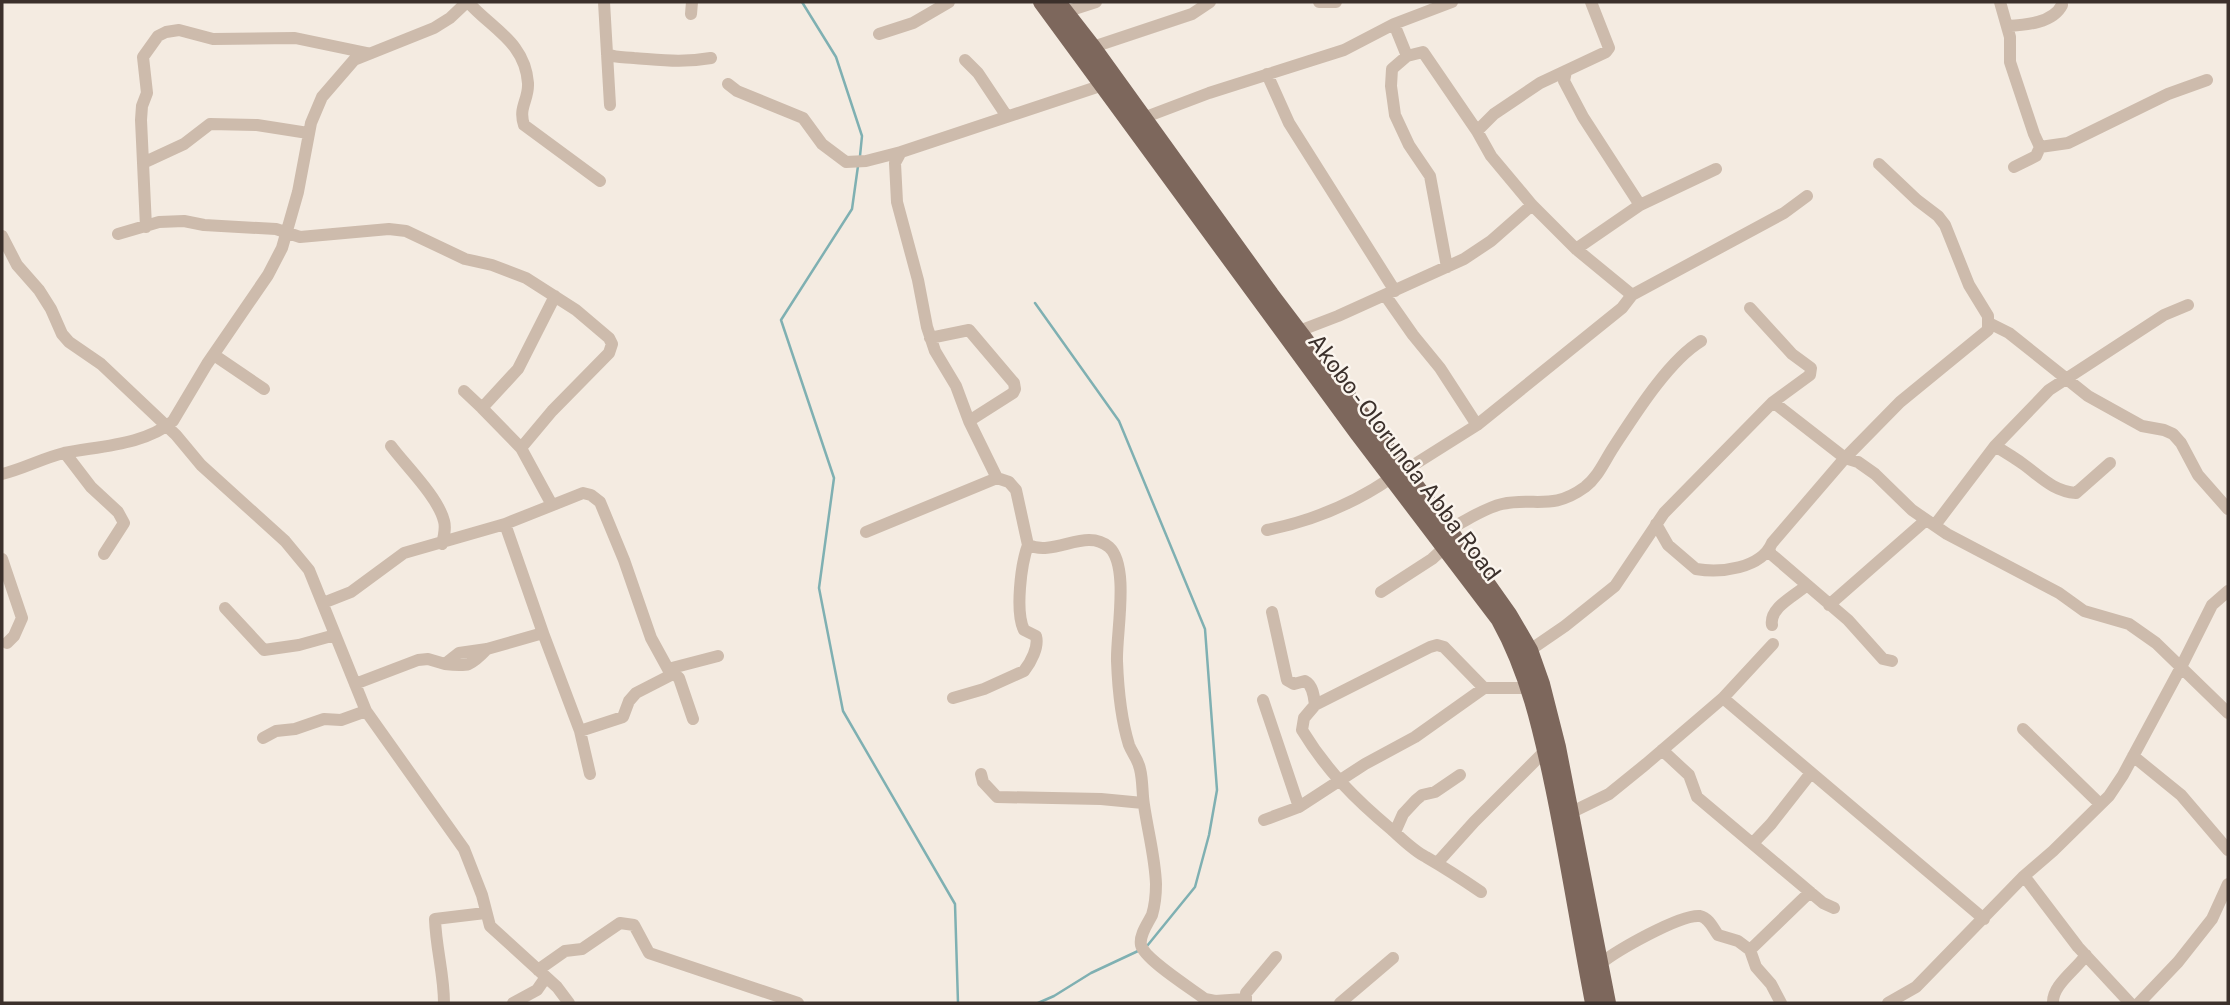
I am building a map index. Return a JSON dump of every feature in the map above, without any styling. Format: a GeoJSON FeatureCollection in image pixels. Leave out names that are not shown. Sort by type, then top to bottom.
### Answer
{"type":"FeatureCollection","features":[{"type":"Feature","properties":{"kind":"main road","name":"Akobo - Olorunda Abba Road"},"geometry":{"type":"LineString","coordinates":[[1041,2],[1398,475],[1449,529],[1465,564],[1516,650],[1546,750],[1593,1003]]}},
{"type":"Feature","properties":{"kind":"main road","name":"Akobo - Olorunda Abba Road"},"geometry":{"type":"LineString","coordinates":[[1062,7],[1299,331],[1398,475],[1444,548],[1465,564],[1509,614],[1530,650],[1558,747],[1608,1003]]}},
{"type":"Feature","properties":{"kind":"street"},"geometry":{"type":"LineString","coordinates":[[2,474],[65,453],[120,444],[166,427],[173,421],[268,275],[287,232],[298,192],[308,132],[322,97],[354,60],[434,28],[468,2],[483,19],[517,47],[527,76],[528,89],[520,113],[524,125],[600,181]]}},
{"type":"Feature","properties":{"kind":"street"},"geometry":{"type":"LineString","coordinates":[[604,2],[610,105]]}},
{"type":"Feature","properties":{"kind":"street"},"geometry":{"type":"LineString","coordinates":[[879,34],[913,23],[949,2]]}},
{"type":"Feature","properties":{"kind":"street"},"geometry":{"type":"LineString","coordinates":[[1062,7],[1096,2]]}},
{"type":"Feature","properties":{"kind":"street"},"geometry":{"type":"LineString","coordinates":[[1093,47],[1192,14],[1210,2]]}},
{"type":"Feature","properties":{"kind":"street"},"geometry":{"type":"LineString","coordinates":[[1319,2],[1336,2]]}},
{"type":"Feature","properties":{"kind":"street"},"geometry":{"type":"LineString","coordinates":[[1143,118],[1209,93],[1343,50],[1394,23],[1452,2]]}},
{"type":"Feature","properties":{"kind":"street"},"geometry":{"type":"LineString","coordinates":[[1478,131],[1494,114],[1540,83],[1561,76],[1600,56],[1609,48],[1594,2]]}},
{"type":"Feature","properties":{"kind":"street"},"geometry":{"type":"LineString","coordinates":[[2000,2],[2010,37],[2010,62],[2040,147],[2036,156],[2014,167]]}},
{"type":"Feature","properties":{"kind":"street"},"geometry":{"type":"LineString","coordinates":[[2007,26],[2026,25],[2042,20],[2052,16],[2062,5]]}},
{"type":"Feature","properties":{"kind":"street"},"geometry":{"type":"LineString","coordinates":[[1394,23],[1407,56]]}},
{"type":"Feature","properties":{"kind":"street"},"geometry":{"type":"LineString","coordinates":[[146,227],[141,120],[142,106],[148,93],[143,57],[158,36],[179,30],[213,39],[295,38],[367,54]]}},
{"type":"Feature","properties":{"kind":"street"},"geometry":{"type":"LineString","coordinates":[[1447,267],[1430,176],[1409,145],[1395,115],[1391,86],[1392,69],[1407,56],[1423,52],[1478,131],[1491,156],[1532,205],[1576,248],[1632,295]]}},
{"type":"Feature","properties":{"kind":"street"},"geometry":{"type":"LineString","coordinates":[[607,54],[615,58],[664,62],[711,58]]}},
{"type":"Feature","properties":{"kind":"street"},"geometry":{"type":"LineString","coordinates":[[965,60],[978,73],[1006,116]]}},
{"type":"Feature","properties":{"kind":"street"},"geometry":{"type":"LineString","coordinates":[[1267,74],[1289,123],[1413,335],[1440,368],[1478,425]]}},
{"type":"Feature","properties":{"kind":"street"},"geometry":{"type":"LineString","coordinates":[[1561,76],[1583,117],[1640,205]]}},
{"type":"Feature","properties":{"kind":"street"},"geometry":{"type":"LineString","coordinates":[[2040,147],[2068,144],[2168,94],[2207,80]]}},
{"type":"Feature","properties":{"kind":"street"},"geometry":{"type":"LineString","coordinates":[[728,84],[737,91],[803,118],[822,144],[846,162],[866,161],[901,152],[1103,85]]}},
{"type":"Feature","properties":{"kind":"street"},"geometry":{"type":"LineString","coordinates":[[143,163],[184,144],[210,124],[257,125],[308,132]]}},
{"type":"Feature","properties":{"kind":"street"},"geometry":{"type":"LineString","coordinates":[[901,152],[895,163],[897,201],[930,338],[956,386],[968,421],[997,478]]}},
{"type":"Feature","properties":{"kind":"street"},"geometry":{"type":"LineString","coordinates":[[1880,164],[1945,225],[1969,285],[1989,323],[2009,333],[2088,396],[2142,426],[2173,434],[2181,443],[2198,475],[2228,509]]}},
{"type":"Feature","properties":{"kind":"street"},"geometry":{"type":"LineString","coordinates":[[1576,248],[1640,205],[1716,169]]}},
{"type":"Feature","properties":{"kind":"street"},"geometry":{"type":"LineString","coordinates":[[1267,530],[1312,519],[1346,505],[1398,475],[1478,425],[1622,308],[1632,295],[1784,214],[1807,196]]}},
{"type":"Feature","properties":{"kind":"street"},"geometry":{"type":"LineString","coordinates":[[1299,331],[1464,259],[1491,241],[1532,205]]}},
{"type":"Feature","properties":{"kind":"street"},"geometry":{"type":"LineString","coordinates":[[118,234],[159,222],[184,221],[287,232],[300,237],[389,229],[407,231],[465,259],[509,270],[576,310],[609,338],[612,344],[608,353],[552,411],[521,448]]}},
{"type":"Feature","properties":{"kind":"street"},"geometry":{"type":"LineString","coordinates":[[2,236],[17,265],[39,290],[51,309],[62,334],[83,353],[101,364],[176,435],[201,465],[285,541],[309,570],[366,711],[464,849],[482,895],[490,926],[542,973],[569,1003]]}},
{"type":"Feature","properties":{"kind":"street"},"geometry":{"type":"LineString","coordinates":[[482,408],[518,369],[555,296]]}},
{"type":"Feature","properties":{"kind":"street"},"geometry":{"type":"LineString","coordinates":[[1829,605],[1931,523],[1995,446],[2049,390],[2164,314],[2189,305]]}},
{"type":"Feature","properties":{"kind":"street"},"geometry":{"type":"LineString","coordinates":[[1530,650],[1615,586],[1656,524],[1716,458],[1773,402],[1810,375],[1811,368],[1792,354],[1749,307]]}},
{"type":"Feature","properties":{"kind":"street"},"geometry":{"type":"LineString","coordinates":[[1656,524],[1668,545],[1696,569],[1735,569],[1745,566],[1769,549],[1845,458],[1900,402],[1988,330],[1989,323]]}},
{"type":"Feature","properties":{"kind":"street"},"geometry":{"type":"LineString","coordinates":[[930,338],[969,330],[1014,383],[1013,393],[968,421]]}},
{"type":"Feature","properties":{"kind":"street"},"geometry":{"type":"LineString","coordinates":[[1449,529],[1492,507],[1506,503],[1558,502],[1586,486],[1597,474],[1646,399],[1688,349],[1701,341]]}},
{"type":"Feature","properties":{"kind":"street"},"geometry":{"type":"LineString","coordinates":[[214,355],[264,389]]}},
{"type":"Feature","properties":{"kind":"street"},"geometry":{"type":"LineString","coordinates":[[464,391],[521,448],[552,505]]}},
{"type":"Feature","properties":{"kind":"street"},"geometry":{"type":"LineString","coordinates":[[1773,402],[1845,458],[1874,474],[1912,510],[1931,523],[1985,555],[2059,593],[2084,611],[2129,624],[2156,643],[2228,713]]}},
{"type":"Feature","properties":{"kind":"street"},"geometry":{"type":"LineString","coordinates":[[391,446],[441,514],[445,523],[442,544]]}},
{"type":"Feature","properties":{"kind":"street"},"geometry":{"type":"LineString","coordinates":[[1995,446],[2024,464],[2048,484],[2066,493],[2076,493],[2110,463]]}},
{"type":"Feature","properties":{"kind":"street"},"geometry":{"type":"LineString","coordinates":[[65,453],[91,487],[118,512],[124,523],[104,554]]}},
{"type":"Feature","properties":{"kind":"street"},"geometry":{"type":"LineString","coordinates":[[866,532],[997,478],[1009,482],[1016,489],[1028,545],[1021,580],[1020,621],[1024,630],[1036,636],[1037,644],[1024,671],[984,689],[953,698]]}},
{"type":"Feature","properties":{"kind":"street"},"geometry":{"type":"LineString","coordinates":[[323,603],[351,592],[404,553],[505,524],[583,493],[591,495],[600,502],[624,560],[651,638],[679,678],[693,719]]}},
{"type":"Feature","properties":{"kind":"street"},"geometry":{"type":"LineString","coordinates":[[505,524],[580,731],[590,774]]}},
{"type":"Feature","properties":{"kind":"street"},"geometry":{"type":"LineString","coordinates":[[1028,545],[1038,549],[1092,539],[1106,544],[1115,552],[1120,597],[1117,644],[1119,683],[1129,746],[1140,770],[1156,885],[1155,903],[1141,937],[1143,949],[1205,999],[1215,1001],[1245,1001],[1246,993],[1276,957]]}},
{"type":"Feature","properties":{"kind":"street"},"geometry":{"type":"LineString","coordinates":[[1381,592],[1432,559],[1444,548]]}},
{"type":"Feature","properties":{"kind":"street"},"geometry":{"type":"LineString","coordinates":[[1769,549],[1771,554],[1796,574],[1806,586],[1848,620],[1883,659],[1892,661]]}},
{"type":"Feature","properties":{"kind":"street"},"geometry":{"type":"LineString","coordinates":[[2,559],[22,618],[14,636],[7,643]]}},
{"type":"Feature","properties":{"kind":"street"},"geometry":{"type":"LineString","coordinates":[[1772,625],[1774,611],[1806,586]]}},
{"type":"Feature","properties":{"kind":"street"},"geometry":{"type":"LineString","coordinates":[[1888,1003],[1916,987],[2024,876],[2109,796],[2133,756],[2212,605],[2228,591]]}},
{"type":"Feature","properties":{"kind":"street"},"geometry":{"type":"LineString","coordinates":[[225,608],[264,650],[299,645],[335,635]]}},
{"type":"Feature","properties":{"kind":"street"},"geometry":{"type":"LineString","coordinates":[[1272,612],[1287,680],[1294,684],[1302,681],[1309,683],[1315,705]]}},
{"type":"Feature","properties":{"kind":"street"},"geometry":{"type":"LineString","coordinates":[[355,684],[418,660],[428,659],[445,664],[459,653],[487,649],[543,633]]}},
{"type":"Feature","properties":{"kind":"street"},"geometry":{"type":"LineString","coordinates":[[1570,813],[1609,794],[1662,750],[1723,698],[1773,643]]}},
{"type":"Feature","properties":{"kind":"street"},"geometry":{"type":"LineString","coordinates":[[1481,892],[1438,862],[1424,857],[1338,782],[1302,730],[1304,718],[1315,705],[1437,645],[1444,647],[1484,688]]}},
{"type":"Feature","properties":{"kind":"street"},"geometry":{"type":"LineString","coordinates":[[580,731],[623,717],[629,701],[636,693],[672,671],[718,656]]}},
{"type":"Feature","properties":{"kind":"street"},"geometry":{"type":"LineString","coordinates":[[1264,820],[1299,807],[1365,764],[1415,737],[1484,688],[1528,688]]}},
{"type":"Feature","properties":{"kind":"street"},"geometry":{"type":"LineString","coordinates":[[1723,698],[1984,919]]}},
{"type":"Feature","properties":{"kind":"street"},"geometry":{"type":"LineString","coordinates":[[1263,700],[1299,807]]}},
{"type":"Feature","properties":{"kind":"street"},"geometry":{"type":"LineString","coordinates":[[263,738],[276,731],[295,729],[324,719],[341,720],[366,711]]}},
{"type":"Feature","properties":{"kind":"street"},"geometry":{"type":"LineString","coordinates":[[2023,729],[2099,804]]}},
{"type":"Feature","properties":{"kind":"street"},"geometry":{"type":"LineString","coordinates":[[1438,862],[1546,750]]}},
{"type":"Feature","properties":{"kind":"street"},"geometry":{"type":"LineString","coordinates":[[1662,750],[1689,775],[1697,797],[1810,892],[1834,908]]}},
{"type":"Feature","properties":{"kind":"street"},"geometry":{"type":"LineString","coordinates":[[2133,756],[2181,795],[2228,850]]}},
{"type":"Feature","properties":{"kind":"street"},"geometry":{"type":"LineString","coordinates":[[1753,843],[1811,773]]}},
{"type":"Feature","properties":{"kind":"street"},"geometry":{"type":"LineString","coordinates":[[981,774],[983,782],[997,797],[1101,799],[1143,803]]}},
{"type":"Feature","properties":{"kind":"street"},"geometry":{"type":"LineString","coordinates":[[1395,832],[1403,814],[1416,800],[1422,795],[1435,792],[1460,775]]}},
{"type":"Feature","properties":{"kind":"street"},"geometry":{"type":"LineString","coordinates":[[2024,876],[2086,955],[2130,1003]]}},
{"type":"Feature","properties":{"kind":"street"},"geometry":{"type":"LineString","coordinates":[[2139,1003],[2178,962],[2212,919],[2228,884]]}},
{"type":"Feature","properties":{"kind":"street"},"geometry":{"type":"LineString","coordinates":[[1750,950],[1810,892]]}},
{"type":"Feature","properties":{"kind":"street"},"geometry":{"type":"LineString","coordinates":[[444,1003],[444,983],[436,949],[435,919],[485,913]]}},
{"type":"Feature","properties":{"kind":"street"},"geometry":{"type":"LineString","coordinates":[[1600,964],[1644,937],[1692,916],[1701,916],[1708,919],[1718,935],[1738,941],[1750,950],[1756,967],[1771,984],[1781,1003]]}},
{"type":"Feature","properties":{"kind":"street"},"geometry":{"type":"LineString","coordinates":[[513,1003],[537,989],[542,973],[565,951],[582,948],[620,923],[634,925],[649,953],[798,1003]]}},
{"type":"Feature","properties":{"kind":"street"},"geometry":{"type":"LineString","coordinates":[[2050,1001],[2086,955]]}},
{"type":"Feature","properties":{"kind":"street"},"geometry":{"type":"LineString","coordinates":[[1340,1003],[1393,958]]}},
{"type":"Feature","properties":{"kind":"waterway"},"geometry":{"type":"LineString","coordinates":[[802,2],[836,57],[862,136],[860,156]]}},
{"type":"Feature","properties":{"kind":"waterway"},"geometry":{"type":"LineString","coordinates":[[858,166],[852,209],[781,320],[834,478],[819,588],[843,711],[955,904],[958,1003]]}},
{"type":"Feature","properties":{"kind":"waterway"},"geometry":{"type":"LineString","coordinates":[[1035,303],[1119,421],[1205,629],[1217,790],[1209,835],[1195,887],[1147,946]]}},
{"type":"Feature","properties":{"kind":"waterway"},"geometry":{"type":"LineString","coordinates":[[1038,1003],[1091,973],[1138,951]]}}]}
